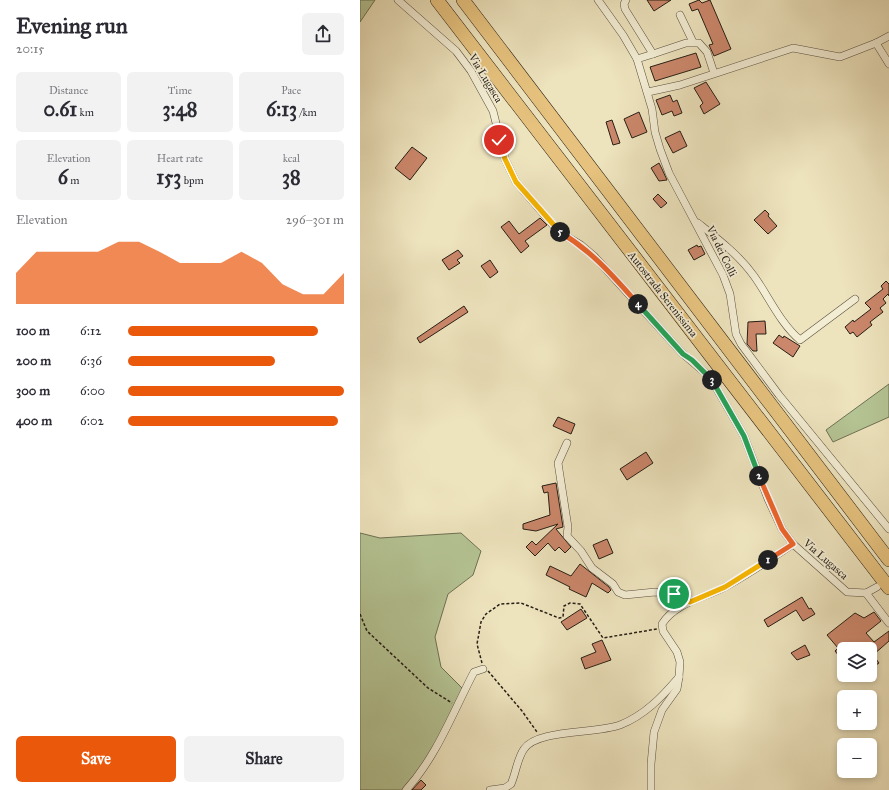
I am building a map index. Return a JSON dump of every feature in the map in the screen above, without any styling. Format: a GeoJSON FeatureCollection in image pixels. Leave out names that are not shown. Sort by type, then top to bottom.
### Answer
{"type":"FeatureCollection","features":[{"type":"Feature","properties":{"kind":"highway","name":"Autostrada Serenissima"},"geometry":{"type":"LineString","coordinates":[[437,0],[883,588]]}},
{"type":"Feature","properties":{"kind":"highway","name":"Autostrada Serenissima"},"geometry":{"type":"LineString","coordinates":[[463,0],[889,560]]}},
{"type":"Feature","properties":{"kind":"street","name":"Via Lugasca"},"geometry":{"type":"LineString","coordinates":[[398,0],[456,51],[471,71],[493,110],[505,159],[516,182],[559,232],[581,245],[594,256],[683,354],[710,377],[744,436],[768,499],[782,529],[793,544],[847,592],[866,593]]}},
{"type":"Feature","properties":{"kind":"street","name":"Via dei Colli"},"geometry":{"type":"LineString","coordinates":[[598,0],[623,35],[636,59],[648,92],[655,132],[660,150],[669,173],[724,275],[730,294],[736,334],[741,344],[779,395],[889,529]]}},
{"type":"Feature","properties":{"kind":"street"},"geometry":{"type":"LineString","coordinates":[[626,0],[624,4],[625,9],[653,54]]}},
{"type":"Feature","properties":{"kind":"street"},"geometry":{"type":"LineString","coordinates":[[680,16],[693,42]]}},
{"type":"Feature","properties":{"kind":"street"},"geometry":{"type":"LineString","coordinates":[[648,92],[680,85],[793,48],[840,57],[876,43],[889,36]]}},
{"type":"Feature","properties":{"kind":"street"},"geometry":{"type":"LineString","coordinates":[[636,59],[693,42],[699,43],[708,52],[714,73]]}},
{"type":"Feature","properties":{"kind":"street"},"geometry":{"type":"LineString","coordinates":[[876,43],[889,64]]}},
{"type":"Feature","properties":{"kind":"street"},"geometry":{"type":"LineString","coordinates":[[695,221],[726,245],[753,275],[791,332],[800,340],[855,298]]}},
{"type":"Feature","properties":{"kind":"street"},"geometry":{"type":"LineString","coordinates":[[568,443],[558,463],[568,527],[567,536],[581,551],[592,568],[613,584],[618,592],[625,595],[655,592],[674,594],[685,598],[690,602]]}},
{"type":"Feature","properties":{"kind":"street","name":"Via Lugasca"},"geometry":{"type":"LineString","coordinates":[[662,627],[665,619],[690,602],[725,587],[793,544]]}},
{"type":"Feature","properties":{"kind":"street"},"geometry":{"type":"LineString","coordinates":[[883,588],[866,593],[889,623]]}},
{"type":"Feature","properties":{"kind":"street"},"geometry":{"type":"LineString","coordinates":[[651,790],[650,764],[654,732],[662,710],[677,689],[680,677],[677,652],[662,627]]}},
{"type":"Feature","properties":{"kind":"street"},"geometry":{"type":"LineString","coordinates":[[406,790],[422,772],[446,730],[474,672],[483,669]]}},
{"type":"Feature","properties":{"kind":"street"},"geometry":{"type":"LineString","coordinates":[[490,790],[505,788],[511,784],[524,749],[534,740],[543,737],[607,729],[621,725],[646,711],[658,702],[680,677]]}},
{"type":"Feature","properties":{"kind":"path"},"geometry":{"type":"LineString","coordinates":[[543,737],[534,730],[522,710],[488,671],[483,669],[477,644],[481,622],[486,614],[500,604],[521,603],[559,618],[563,617],[564,606],[570,603],[580,604],[604,638],[662,627]]}},
{"type":"Feature","properties":{"kind":"path"},"geometry":{"type":"LineString","coordinates":[[360,614],[367,631],[428,688],[457,706]]}},
{"type":"Feature","properties":{"kind":"green space"},"geometry":{"type":"Polygon","coordinates":[[[360,0],[375,0],[360,22],[360,0]]]}},
{"type":"Feature","properties":{"kind":"green space"},"geometry":{"type":"Polygon","coordinates":[[[889,384],[889,417],[833,442],[826,430],[889,384]]]}},
{"type":"Feature","properties":{"kind":"green space"},"geometry":{"type":"Polygon","coordinates":[[[360,533],[380,538],[461,533],[481,551],[473,575],[448,594],[435,637],[441,667],[462,688],[447,728],[405,790],[360,790],[360,533]]]}},
{"type":"Feature","properties":{"kind":"building"},"geometry":{"type":"Polygon","coordinates":[[[647,0],[671,0],[654,11],[647,0]]]}},
{"type":"Feature","properties":{"kind":"building"},"geometry":{"type":"Polygon","coordinates":[[[699,0],[702,3],[710,0],[731,49],[714,56],[709,45],[713,44],[698,9],[692,11],[689,4],[699,0]]]}},
{"type":"Feature","properties":{"kind":"building"},"geometry":{"type":"Polygon","coordinates":[[[696,53],[701,67],[655,81],[650,67],[696,53]]]}},
{"type":"Feature","properties":{"kind":"building"},"geometry":{"type":"Polygon","coordinates":[[[706,82],[720,104],[704,114],[700,106],[703,103],[694,88],[706,82]]]}},
{"type":"Feature","properties":{"kind":"building"},"geometry":{"type":"Polygon","coordinates":[[[670,95],[673,102],[677,100],[682,113],[674,116],[672,111],[662,115],[656,100],[670,95]]]}},
{"type":"Feature","properties":{"kind":"building"},"geometry":{"type":"Polygon","coordinates":[[[639,112],[647,132],[632,138],[624,119],[639,112]]]}},
{"type":"Feature","properties":{"kind":"building"},"geometry":{"type":"Polygon","coordinates":[[[612,120],[620,143],[613,145],[606,122],[612,120]]]}},
{"type":"Feature","properties":{"kind":"building"},"geometry":{"type":"Polygon","coordinates":[[[680,131],[687,146],[673,153],[665,138],[680,131]]]}},
{"type":"Feature","properties":{"kind":"building"},"geometry":{"type":"Polygon","coordinates":[[[412,147],[427,158],[410,180],[395,168],[412,147]]]}},
{"type":"Feature","properties":{"kind":"building"},"geometry":{"type":"Polygon","coordinates":[[[659,163],[667,180],[659,181],[651,168],[659,163]]]}},
{"type":"Feature","properties":{"kind":"building"},"geometry":{"type":"Polygon","coordinates":[[[658,194],[667,203],[661,208],[653,199],[658,194]]]}},
{"type":"Feature","properties":{"kind":"building"},"geometry":{"type":"Polygon","coordinates":[[[765,210],[777,226],[768,234],[754,220],[765,210]]]}},
{"type":"Feature","properties":{"kind":"building"},"geometry":{"type":"Polygon","coordinates":[[[540,218],[547,225],[525,241],[529,246],[521,253],[501,227],[509,221],[519,234],[540,218]]]}},
{"type":"Feature","properties":{"kind":"building"},"geometry":{"type":"Polygon","coordinates":[[[697,245],[698,247],[701,246],[705,254],[694,260],[688,250],[697,245]]]}},
{"type":"Feature","properties":{"kind":"building"},"geometry":{"type":"Polygon","coordinates":[[[458,250],[463,256],[457,260],[460,263],[449,270],[442,260],[458,250]]]}},
{"type":"Feature","properties":{"kind":"building"},"geometry":{"type":"Polygon","coordinates":[[[490,260],[498,272],[490,278],[481,266],[490,260]]]}},
{"type":"Feature","properties":{"kind":"building"},"geometry":{"type":"Polygon","coordinates":[[[886,281],[889,284],[889,296],[888,294],[883,299],[886,303],[880,308],[883,312],[870,322],[872,325],[857,337],[853,332],[850,334],[845,327],[853,320],[854,322],[871,309],[865,303],[883,289],[881,286],[886,281]]]}},
{"type":"Feature","properties":{"kind":"building"},"geometry":{"type":"Polygon","coordinates":[[[464,306],[468,312],[420,343],[417,338],[464,306]]]}},
{"type":"Feature","properties":{"kind":"building"},"geometry":{"type":"Polygon","coordinates":[[[765,321],[766,334],[756,334],[757,351],[753,351],[747,344],[748,322],[765,321]]]}},
{"type":"Feature","properties":{"kind":"building"},"geometry":{"type":"Polygon","coordinates":[[[779,335],[783,338],[784,336],[800,346],[793,357],[773,343],[779,335]]]}},
{"type":"Feature","properties":{"kind":"building"},"geometry":{"type":"Polygon","coordinates":[[[558,417],[575,424],[571,434],[553,426],[558,417]]]}},
{"type":"Feature","properties":{"kind":"building"},"geometry":{"type":"Polygon","coordinates":[[[646,452],[653,463],[627,480],[620,469],[646,452]]]}},
{"type":"Feature","properties":{"kind":"building"},"geometry":{"type":"Polygon","coordinates":[[[556,483],[563,527],[556,529],[571,547],[565,553],[559,547],[555,551],[548,543],[535,556],[526,547],[532,541],[536,545],[558,524],[536,531],[523,529],[523,524],[550,515],[548,492],[544,493],[542,486],[556,483]]]}},
{"type":"Feature","properties":{"kind":"building"},"geometry":{"type":"Polygon","coordinates":[[[607,539],[613,553],[599,559],[593,545],[607,539]]]}},
{"type":"Feature","properties":{"kind":"building"},"geometry":{"type":"Polygon","coordinates":[[[580,564],[611,590],[608,593],[592,583],[586,597],[546,575],[550,566],[571,576],[580,564]]]}},
{"type":"Feature","properties":{"kind":"building"},"geometry":{"type":"Polygon","coordinates":[[[802,597],[809,609],[811,608],[815,614],[803,621],[796,610],[768,627],[764,620],[802,597]]]}},
{"type":"Feature","properties":{"kind":"building"},"geometry":{"type":"Polygon","coordinates":[[[581,609],[587,618],[567,630],[561,622],[581,609]]]}},
{"type":"Feature","properties":{"kind":"building"},"geometry":{"type":"Polygon","coordinates":[[[874,612],[881,621],[866,633],[874,642],[837,642],[837,647],[827,635],[855,613],[864,618],[874,612]]]}},
{"type":"Feature","properties":{"kind":"building"},"geometry":{"type":"Polygon","coordinates":[[[889,631],[889,641],[877,652],[877,642],[874,642],[889,631]]]}},
{"type":"Feature","properties":{"kind":"building"},"geometry":{"type":"Polygon","coordinates":[[[602,640],[611,660],[585,669],[581,658],[596,652],[592,644],[602,640]]]}},
{"type":"Feature","properties":{"kind":"building"},"geometry":{"type":"Polygon","coordinates":[[[805,645],[810,655],[797,660],[791,653],[805,645]]]}},
{"type":"Feature","properties":{"kind":"building"},"geometry":{"type":"Polygon","coordinates":[[[421,780],[426,785],[421,790],[412,790],[421,780]]]}},
{"type":"Feature","properties":{"kind":"route"},"geometry":{"type":"LineString","coordinates":[[499,140],[505,159],[516,182],[559,232],[581,245],[594,256],[683,354],[692,360],[710,377],[725,400],[744,436],[768,499],[782,529],[793,544],[725,587],[690,602],[685,598],[674,594]]}}]}
